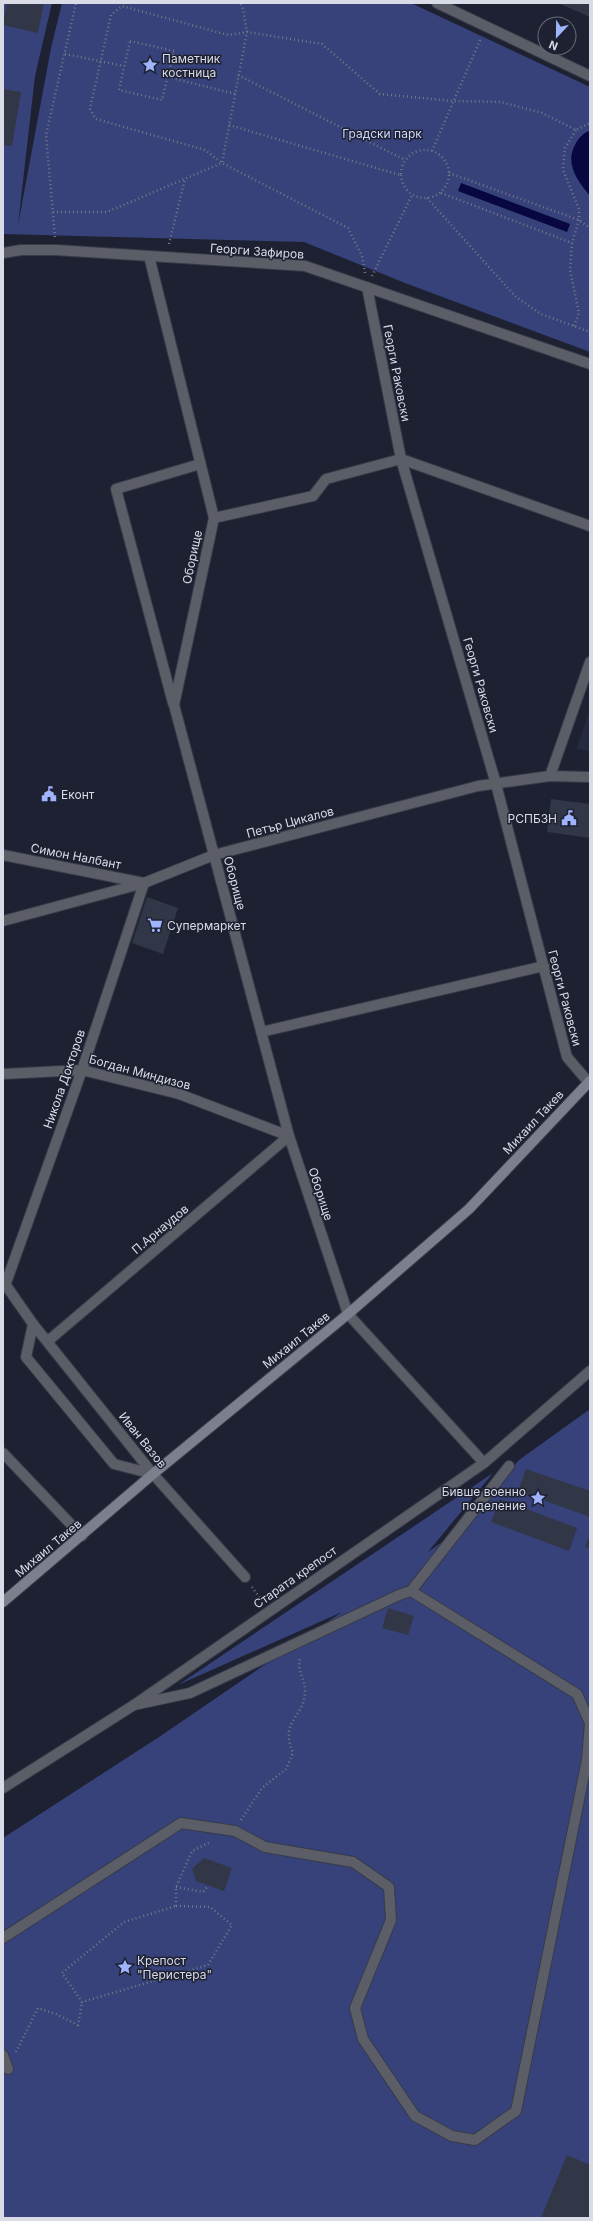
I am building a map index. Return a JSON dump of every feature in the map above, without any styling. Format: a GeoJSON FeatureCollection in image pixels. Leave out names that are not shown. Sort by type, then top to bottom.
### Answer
{"type":"FeatureCollection","features":[{"type":"Feature","properties":{"kind":"main road","name":"Михаил Такев"},"geometry":{"type":"LineString","coordinates":[[3,1602],[153,1474],[348,1314],[470,1209],[589,1083]]}},
{"type":"Feature","properties":{"kind":"street"},"geometry":{"type":"LineString","coordinates":[[437,3],[590,76]]}},
{"type":"Feature","properties":{"kind":"street","name":"Георги Зафиров"},"geometry":{"type":"LineString","coordinates":[[3,253],[21,250],[56,250],[306,266],[590,364]]}},
{"type":"Feature","properties":{"kind":"street","name":"Оборище"},"geometry":{"type":"LineString","coordinates":[[149,256],[214,518],[174,705],[289,1136],[348,1314],[484,1463]]}},
{"type":"Feature","properties":{"kind":"street","name":"Георги Раковски"},"geometry":{"type":"LineString","coordinates":[[367,287],[401,459],[496,784],[568,1057],[589,1083]]}},
{"type":"Feature","properties":{"kind":"street"},"geometry":{"type":"LineString","coordinates":[[214,518],[312,496],[326,478],[401,459],[590,526]]}},
{"type":"Feature","properties":{"kind":"street"},"geometry":{"type":"LineString","coordinates":[[174,705],[116,489],[200,464]]}},
{"type":"Feature","properties":{"kind":"street"},"geometry":{"type":"LineString","coordinates":[[550,776],[590,662]]}},
{"type":"Feature","properties":{"kind":"street","name":"Петър Цикалов"},"geometry":{"type":"LineString","coordinates":[[3,921],[144,883],[214,855],[478,786],[550,776],[590,777]]}},
{"type":"Feature","properties":{"kind":"street","name":"Симон Налбант"},"geometry":{"type":"LineString","coordinates":[[3,855],[144,883]]}},
{"type":"Feature","properties":{"kind":"street","name":"Никола Докторов"},"geometry":{"type":"LineString","coordinates":[[4,1282],[82,1070],[144,883]]}},
{"type":"Feature","properties":{"kind":"street"},"geometry":{"type":"LineString","coordinates":[[261,1032],[544,966]]}},
{"type":"Feature","properties":{"kind":"street","name":"Богдан Миндизов"},"geometry":{"type":"LineString","coordinates":[[3,1074],[82,1070],[179,1094],[289,1136]]}},
{"type":"Feature","properties":{"kind":"street","name":"П.Арнаудов"},"geometry":{"type":"LineString","coordinates":[[48,1341],[289,1136]]}},
{"type":"Feature","properties":{"kind":"street","name":"Иван Вазов"},"geometry":{"type":"LineString","coordinates":[[4,1282],[33,1324],[153,1474],[244,1578]]}},
{"type":"Feature","properties":{"kind":"street"},"geometry":{"type":"LineString","coordinates":[[33,1324],[26,1357],[114,1464],[153,1474]]}},
{"type":"Feature","properties":{"kind":"street","name":"Старата крепост"},"geometry":{"type":"LineString","coordinates":[[3,1788],[134,1705],[484,1463],[590,1371]]}},
{"type":"Feature","properties":{"kind":"street"},"geometry":{"type":"LineString","coordinates":[[3,1453],[82,1536]]}},
{"type":"Feature","properties":{"kind":"street"},"geometry":{"type":"LineString","coordinates":[[134,1705],[190,1693],[394,1597],[411,1591],[509,1466]]}},
{"type":"Feature","properties":{"kind":"street"},"geometry":{"type":"LineString","coordinates":[[3,1938],[181,1823],[235,1831],[265,1847],[352,1862],[389,1887],[391,1920],[355,2008],[363,2040],[415,2116],[452,2136],[475,2140],[516,2111],[587,1760],[590,1723],[577,1694],[411,1591]]}},
{"type":"Feature","properties":{"kind":"street"},"geometry":{"type":"LineString","coordinates":[[3,2055],[8,2069]]}},
{"type":"Feature","properties":{"kind":"path"},"geometry":{"type":"LineString","coordinates":[[56,250],[46,135],[76,3]]}},
{"type":"Feature","properties":{"kind":"path"},"geometry":{"type":"LineString","coordinates":[[222,163],[246,32],[243,9],[240,3]]}},
{"type":"Feature","properties":{"kind":"path"},"geometry":{"type":"LineString","coordinates":[[367,287],[362,256],[348,228],[222,163],[205,150],[96,119],[90,109],[111,15],[122,6],[228,35],[246,32],[322,44],[380,94],[453,101],[501,102],[542,113],[576,130]]}},
{"type":"Feature","properties":{"kind":"path"},"geometry":{"type":"LineString","coordinates":[[432,151],[486,26]]}},
{"type":"Feature","properties":{"kind":"path"},"geometry":{"type":"LineString","coordinates":[[130,41],[174,51],[168,77],[162,100],[119,90],[130,41]]}},
{"type":"Feature","properties":{"kind":"path"},"geometry":{"type":"LineString","coordinates":[[65,54],[124,66]]}},
{"type":"Feature","properties":{"kind":"path"},"geometry":{"type":"LineString","coordinates":[[238,75],[405,160]]}},
{"type":"Feature","properties":{"kind":"path"},"geometry":{"type":"LineString","coordinates":[[168,77],[235,94]]}},
{"type":"Feature","properties":{"kind":"path"},"geometry":{"type":"LineString","coordinates":[[574,326],[579,313],[570,270],[572,243],[579,220],[579,209],[563,170],[565,148],[576,130],[590,123]]}},
{"type":"Feature","properties":{"kind":"path"},"geometry":{"type":"LineString","coordinates":[[229,125],[400,175]]}},
{"type":"Feature","properties":{"kind":"path"},"geometry":{"type":"LineString","coordinates":[[417,151],[432,151],[444,159],[449,173],[446,187],[441,193],[427,198],[412,195],[402,183],[400,175],[401,167],[405,160],[417,151]]}},
{"type":"Feature","properties":{"kind":"path"},"geometry":{"type":"LineString","coordinates":[[53,212],[107,212],[222,163]]}},
{"type":"Feature","properties":{"kind":"path"},"geometry":{"type":"LineString","coordinates":[[449,173],[579,220],[590,228]]}},
{"type":"Feature","properties":{"kind":"path"},"geometry":{"type":"LineString","coordinates":[[166,258],[185,179]]}},
{"type":"Feature","properties":{"kind":"path"},"geometry":{"type":"LineString","coordinates":[[441,193],[572,243]]}},
{"type":"Feature","properties":{"kind":"path"},"geometry":{"type":"LineString","coordinates":[[367,287],[412,195]]}},
{"type":"Feature","properties":{"kind":"path"},"geometry":{"type":"LineString","coordinates":[[427,198],[516,297],[541,314],[590,332]]}},
{"type":"Feature","properties":{"kind":"path"},"geometry":{"type":"LineString","coordinates":[[244,1578],[269,1611]]}},
{"type":"Feature","properties":{"kind":"path"},"geometry":{"type":"LineString","coordinates":[[235,1831],[262,1788],[286,1770],[293,1753],[287,1739],[291,1723],[303,1705],[306,1688],[299,1672],[301,1654]]}},
{"type":"Feature","properties":{"kind":"path"},"geometry":{"type":"LineString","coordinates":[[176,1906],[176,1887],[192,1851],[214,1841]]}},
{"type":"Feature","properties":{"kind":"path"},"geometry":{"type":"LineString","coordinates":[[176,1887],[203,1892],[208,1886]]}},
{"type":"Feature","properties":{"kind":"path"},"geometry":{"type":"LineString","coordinates":[[8,2069],[38,2008],[56,2014],[78,2025],[82,2002],[62,1973],[124,1922],[176,1906],[210,1907],[232,1926],[208,1965],[82,2002]]}},
{"type":"Feature","properties":{"kind":"shaded area"},"geometry":{"type":"Polygon","coordinates":[[[590,131],[590,196],[574,171],[571,157],[577,141],[580,137],[590,131]]]}},
{"type":"Feature","properties":{"kind":"shaded area"},"geometry":{"type":"Polygon","coordinates":[[[461,183],[570,224],[567,232],[458,191],[461,183]]]}},
{"type":"Feature","properties":{"kind":"shaded area"},"geometry":{"type":"Polygon","coordinates":[[[590,710],[590,751],[576,749],[590,710]]]}},
{"type":"Feature","properties":{"kind":"green space","name":"Градски парк"},"geometry":{"type":"Polygon","coordinates":[[[3,3],[52,3],[35,76],[18,225],[51,48],[62,3],[411,3],[590,87],[590,352],[405,283],[304,242],[3,234],[3,3]]]}},
{"type":"Feature","properties":{"kind":"green space"},"geometry":{"type":"Polygon","coordinates":[[[590,1409],[590,2218],[3,2218],[3,1838],[159,1737],[342,1612],[178,1685],[493,1473],[428,1552],[452,1535],[519,1460],[590,1409]]]}},
{"type":"Feature","properties":{"kind":"building"},"geometry":{"type":"Polygon","coordinates":[[[7,3],[44,3],[38,33],[3,25],[7,3]]]}},
{"type":"Feature","properties":{"kind":"building"},"geometry":{"type":"Polygon","coordinates":[[[558,3],[590,3],[590,17],[558,3]]]}},
{"type":"Feature","properties":{"kind":"building"},"geometry":{"type":"Polygon","coordinates":[[[3,89],[21,92],[12,146],[3,145],[3,89]]]}},
{"type":"Feature","properties":{"kind":"building","name":"РСПБЗН"},"geometry":{"type":"Polygon","coordinates":[[[551,799],[590,804],[590,838],[547,832],[551,799]]]}},
{"type":"Feature","properties":{"kind":"building","name":"Супермаркет"},"geometry":{"type":"Polygon","coordinates":[[[147,897],[178,908],[163,954],[132,943],[147,897]]]}},
{"type":"Feature","properties":{"kind":"building"},"geometry":{"type":"Polygon","coordinates":[[[526,1469],[590,1491],[590,1517],[518,1491],[526,1469]]]}},
{"type":"Feature","properties":{"kind":"building"},"geometry":{"type":"Polygon","coordinates":[[[500,1499],[577,1528],[569,1551],[491,1522],[500,1499]]]}},
{"type":"Feature","properties":{"kind":"building"},"geometry":{"type":"Polygon","coordinates":[[[590,1534],[590,1549],[585,1547],[590,1534]]]}},
{"type":"Feature","properties":{"kind":"building"},"geometry":{"type":"Polygon","coordinates":[[[388,1608],[414,1616],[408,1635],[382,1628],[388,1608]]]}},
{"type":"Feature","properties":{"kind":"building"},"geometry":{"type":"Polygon","coordinates":[[[204,1858],[232,1868],[224,1891],[196,1881],[192,1869],[204,1858]]]}},
{"type":"Feature","properties":{"kind":"building"},"geometry":{"type":"Polygon","coordinates":[[[567,2155],[590,2165],[590,2218],[541,2218],[567,2155]]]}},
{"type":"Feature","properties":{"kind":"place","name":"Паметник костница"},"geometry":{"type":"Point","coordinates":[150,65]}},
{"type":"Feature","properties":{"kind":"place","name":"Еконт"},"geometry":{"type":"Point","coordinates":[49,794]}},
{"type":"Feature","properties":{"kind":"place","name":"РСПБЗН"},"geometry":{"type":"Point","coordinates":[569,818]}},
{"type":"Feature","properties":{"kind":"place","name":"Супермаркет"},"geometry":{"type":"Point","coordinates":[155,925]}},
{"type":"Feature","properties":{"kind":"place","name":"Бивше военно поделение"},"geometry":{"type":"Point","coordinates":[538,1498]}},
{"type":"Feature","properties":{"kind":"place","name":"Крепост \"Перистера\""},"geometry":{"type":"Point","coordinates":[125,1967]}}]}
